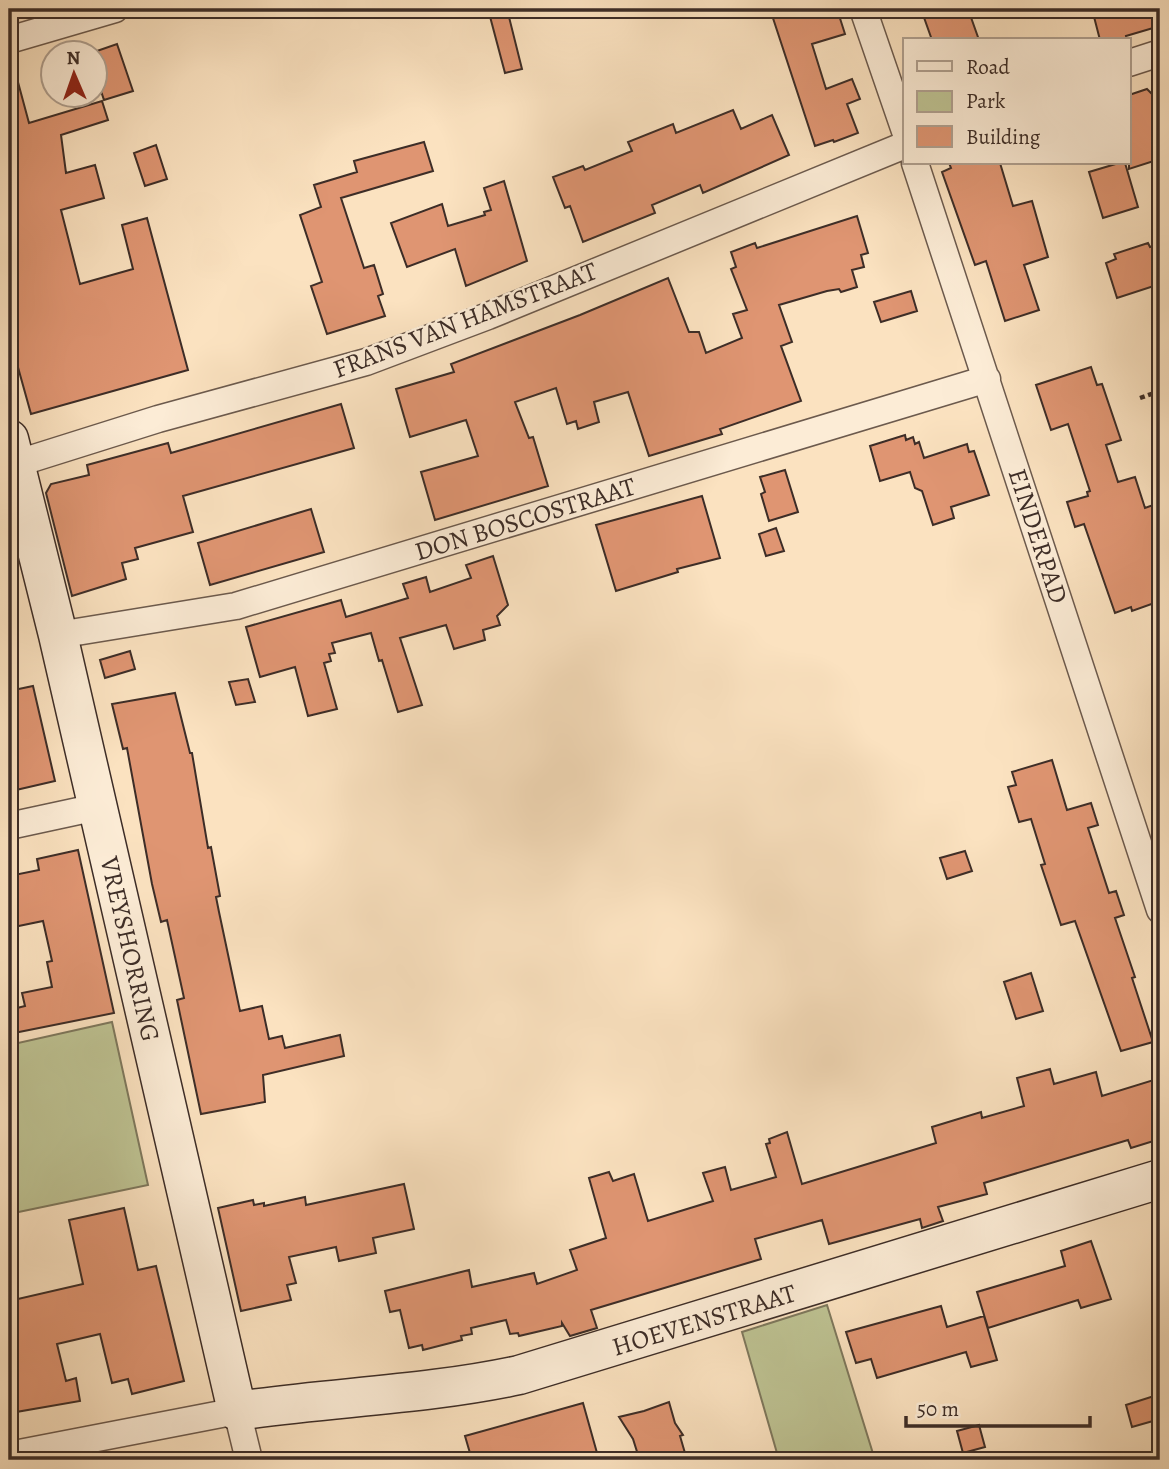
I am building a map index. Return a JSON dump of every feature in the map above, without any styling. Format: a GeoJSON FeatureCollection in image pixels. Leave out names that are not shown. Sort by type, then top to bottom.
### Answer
{"type":"FeatureCollection","features":[{"type":"Feature","properties":{"kind":"main road","name":"VREYSHORRING"},"geometry":{"type":"LineString","coordinates":[[12,451],[58,635],[237,1411]]}},
{"type":"Feature","properties":{"kind":"main road","name":"HOEVENSTRAAT"},"geometry":{"type":"LineString","coordinates":[[237,1411],[475,1384],[519,1375],[1160,1179]]}},
{"type":"Feature","properties":{"kind":"street"},"geometry":{"type":"LineString","coordinates":[[9,40],[115,9]]}},
{"type":"Feature","properties":{"kind":"street"},"geometry":{"type":"LineString","coordinates":[[863,9],[903,125]]}},
{"type":"Feature","properties":{"kind":"street"},"geometry":{"type":"LineString","coordinates":[[1130,63],[1160,53]]}},
{"type":"Feature","properties":{"kind":"street","name":"FRANS VAN HAMSTRAAT"},"geometry":{"type":"LineString","coordinates":[[12,451],[158,418],[366,362],[488,316],[903,146]]}},
{"type":"Feature","properties":{"kind":"street","name":"EINDERPAD"},"geometry":{"type":"LineString","coordinates":[[915,164],[1160,910]]}},
{"type":"Feature","properties":{"kind":"street","name":"DON BOSCOSTRAAT"},"geometry":{"type":"LineString","coordinates":[[58,635],[236,606],[987,379]]}},
{"type":"Feature","properties":{"kind":"street"},"geometry":{"type":"LineString","coordinates":[[9,826],[97,807]]}},
{"type":"Feature","properties":{"kind":"street"},"geometry":{"type":"LineString","coordinates":[[9,1455],[237,1411]]}},
{"type":"Feature","properties":{"kind":"street","name":"VREYSHORRING"},"geometry":{"type":"LineString","coordinates":[[237,1411],[248,1460]]}},
{"type":"Feature","properties":{"kind":"path"},"geometry":{"type":"LineString","coordinates":[[1140,398],[1160,391]]}},
{"type":"Feature","properties":{"kind":"green space"},"geometry":{"type":"Polygon","coordinates":[[[112,1022],[148,1185],[9,1214],[9,1045],[112,1022]]]}},
{"type":"Feature","properties":{"kind":"green space"},"geometry":{"type":"Polygon","coordinates":[[[827,1305],[875,1460],[779,1460],[742,1332],[827,1305]]]}},
{"type":"Feature","properties":{"kind":"building"},"geometry":{"type":"Polygon","coordinates":[[[488,9],[507,9],[522,69],[505,73],[488,9]]]}},
{"type":"Feature","properties":{"kind":"building"},"geometry":{"type":"Polygon","coordinates":[[[770,9],[837,9],[845,34],[812,44],[826,89],[852,79],[860,99],[847,104],[858,133],[815,146],[770,9]]]}},
{"type":"Feature","properties":{"kind":"building"},"geometry":{"type":"Polygon","coordinates":[[[921,9],[968,9],[978,38],[931,38],[921,9]]]}},
{"type":"Feature","properties":{"kind":"building"},"geometry":{"type":"Polygon","coordinates":[[[1092,9],[1160,9],[1160,26],[1126,38],[1099,38],[1092,9]]]}},
{"type":"Feature","properties":{"kind":"building"},"geometry":{"type":"Polygon","coordinates":[[[117,44],[133,91],[108,99],[108,47],[117,44]]]}},
{"type":"Feature","properties":{"kind":"building"},"geometry":{"type":"Polygon","coordinates":[[[9,71],[15,71],[29,123],[79,108],[104,108],[108,120],[61,135],[66,173],[95,165],[104,198],[61,210],[80,284],[133,269],[122,225],[147,218],[188,370],[31,414],[9,335],[9,71]]]}},
{"type":"Feature","properties":{"kind":"building"},"geometry":{"type":"Polygon","coordinates":[[[1147,89],[1151,93],[1160,90],[1160,159],[1129,169],[1130,164],[1130,95],[1147,89]]]}},
{"type":"Feature","properties":{"kind":"building"},"geometry":{"type":"Polygon","coordinates":[[[733,110],[741,129],[772,115],[789,155],[703,193],[700,185],[652,205],[655,213],[583,242],[570,206],[565,208],[553,177],[583,166],[585,170],[632,151],[628,142],[673,124],[676,133],[733,110]]]}},
{"type":"Feature","properties":{"kind":"building"},"geometry":{"type":"Polygon","coordinates":[[[424,142],[433,171],[341,198],[364,268],[374,265],[383,294],[378,296],[385,316],[327,334],[311,286],[322,282],[300,215],[321,207],[314,185],[357,172],[354,161],[424,142]]]}},
{"type":"Feature","properties":{"kind":"building"},"geometry":{"type":"Polygon","coordinates":[[[156,145],[167,179],[145,186],[134,153],[156,145]]]}},
{"type":"Feature","properties":{"kind":"building"},"geometry":{"type":"Polygon","coordinates":[[[949,164],[1000,164],[1013,206],[1032,201],[1048,257],[1024,265],[1039,310],[1005,321],[986,261],[975,265],[942,172],[951,168],[949,164]]]}},
{"type":"Feature","properties":{"kind":"building"},"geometry":{"type":"Polygon","coordinates":[[[1125,164],[1138,207],[1103,218],[1089,172],[1125,164]]]}},
{"type":"Feature","properties":{"kind":"building"},"geometry":{"type":"Polygon","coordinates":[[[504,181],[527,261],[466,286],[455,249],[407,267],[391,223],[442,204],[448,226],[485,215],[484,212],[491,210],[484,188],[504,181]]]}},
{"type":"Feature","properties":{"kind":"building"},"geometry":{"type":"Polygon","coordinates":[[[857,216],[868,253],[861,255],[864,267],[852,270],[857,287],[841,292],[839,289],[827,291],[779,305],[792,342],[781,346],[801,401],[720,429],[722,434],[649,456],[628,392],[594,402],[599,422],[578,429],[576,421],[567,424],[556,388],[515,402],[529,438],[533,437],[548,486],[435,520],[421,472],[478,456],[466,420],[410,437],[396,389],[454,372],[451,364],[668,278],[689,332],[699,332],[706,353],[742,338],[733,314],[747,310],[731,269],[736,267],[731,252],[755,243],[757,248],[857,216]]]}},
{"type":"Feature","properties":{"kind":"building"},"geometry":{"type":"Polygon","coordinates":[[[1148,243],[1150,247],[1154,246],[1160,266],[1160,284],[1117,298],[1106,263],[1116,259],[1114,254],[1148,243]]]}},
{"type":"Feature","properties":{"kind":"building"},"geometry":{"type":"Polygon","coordinates":[[[911,291],[917,311],[881,322],[874,302],[911,291]]]}},
{"type":"Feature","properties":{"kind":"building"},"geometry":{"type":"Polygon","coordinates":[[[1091,367],[1097,385],[1102,384],[1121,440],[1106,445],[1118,482],[1135,477],[1145,508],[1156,504],[1160,516],[1160,601],[1132,611],[1131,607],[1115,613],[1084,524],[1075,527],[1067,502],[1088,496],[1087,492],[1090,491],[1068,424],[1051,430],[1036,385],[1091,367]]]}},
{"type":"Feature","properties":{"kind":"building"},"geometry":{"type":"Polygon","coordinates":[[[341,404],[354,448],[183,496],[193,532],[135,548],[138,559],[122,563],[126,579],[72,596],[46,493],[51,484],[89,475],[87,465],[168,443],[171,453],[341,404]]]}},
{"type":"Feature","properties":{"kind":"building"},"geometry":{"type":"Polygon","coordinates":[[[905,435],[906,440],[913,437],[915,444],[919,442],[924,458],[967,444],[969,452],[974,451],[989,495],[951,507],[954,518],[933,525],[922,491],[915,488],[910,472],[880,481],[870,446],[905,435]]]}},
{"type":"Feature","properties":{"kind":"building"},"geometry":{"type":"Polygon","coordinates":[[[785,470],[798,512],[769,521],[761,494],[765,492],[760,477],[785,470]]]}},
{"type":"Feature","properties":{"kind":"building"},"geometry":{"type":"Polygon","coordinates":[[[702,496],[720,558],[677,569],[678,572],[616,591],[596,525],[702,496]]]}},
{"type":"Feature","properties":{"kind":"building"},"geometry":{"type":"Polygon","coordinates":[[[311,509],[324,552],[210,585],[198,543],[311,509]]]}},
{"type":"Feature","properties":{"kind":"building"},"geometry":{"type":"Polygon","coordinates":[[[776,528],[784,551],[766,556],[759,534],[776,528]]]}},
{"type":"Feature","properties":{"kind":"building"},"geometry":{"type":"Polygon","coordinates":[[[493,556],[508,605],[497,616],[500,625],[483,630],[485,640],[454,649],[446,625],[400,638],[422,705],[398,712],[371,633],[332,643],[335,653],[329,654],[331,661],[324,663],[337,709],[308,716],[295,667],[260,677],[246,627],[341,600],[346,617],[408,598],[403,584],[426,577],[430,592],[471,578],[466,565],[493,556]]]}},
{"type":"Feature","properties":{"kind":"building"},"geometry":{"type":"Polygon","coordinates":[[[130,651],[135,669],[105,678],[100,660],[130,651]]]}},
{"type":"Feature","properties":{"kind":"building"},"geometry":{"type":"Polygon","coordinates":[[[248,679],[255,702],[236,705],[229,682],[248,679]]]}},
{"type":"Feature","properties":{"kind":"building"},"geometry":{"type":"Polygon","coordinates":[[[33,686],[55,781],[16,790],[13,776],[9,777],[9,691],[33,686]]]}},
{"type":"Feature","properties":{"kind":"building"},"geometry":{"type":"Polygon","coordinates":[[[175,693],[192,753],[208,848],[211,847],[220,896],[216,897],[240,1011],[262,1006],[269,1039],[282,1036],[285,1048],[340,1035],[344,1056],[263,1075],[265,1102],[201,1114],[177,1000],[184,998],[167,920],[161,922],[127,748],[123,749],[112,704],[175,693]]]}},
{"type":"Feature","properties":{"kind":"building"},"geometry":{"type":"Polygon","coordinates":[[[1052,760],[1067,810],[1091,803],[1098,825],[1088,828],[1109,893],[1116,891],[1124,915],[1115,918],[1153,1042],[1121,1051],[1075,921],[1061,925],[1041,865],[1045,864],[1031,819],[1019,822],[1008,787],[1016,785],[1012,772],[1052,760]]]}},
{"type":"Feature","properties":{"kind":"building"},"geometry":{"type":"Polygon","coordinates":[[[78,850],[114,1013],[9,1034],[9,1010],[25,1006],[22,993],[52,987],[47,962],[52,961],[43,921],[9,928],[9,876],[39,870],[37,859],[78,850]]]}},
{"type":"Feature","properties":{"kind":"building"},"geometry":{"type":"Polygon","coordinates":[[[965,851],[972,871],[947,879],[940,858],[965,851]]]}},
{"type":"Feature","properties":{"kind":"building"},"geometry":{"type":"Polygon","coordinates":[[[1031,973],[1043,1011],[1016,1019],[1004,982],[1031,973]]]}},
{"type":"Feature","properties":{"kind":"building"},"geometry":{"type":"Polygon","coordinates":[[[1050,1069],[1054,1084],[1096,1072],[1102,1096],[1160,1078],[1160,1139],[1131,1148],[1128,1140],[984,1183],[987,1194],[938,1207],[943,1221],[922,1228],[920,1219],[829,1244],[822,1220],[755,1239],[761,1259],[591,1310],[597,1328],[570,1336],[562,1323],[562,1326],[519,1336],[518,1333],[510,1334],[506,1320],[471,1328],[472,1334],[461,1336],[462,1340],[423,1350],[422,1345],[409,1348],[400,1310],[390,1312],[385,1291],[469,1270],[472,1287],[534,1273],[537,1284],[577,1270],[570,1250],[606,1238],[589,1178],[609,1172],[613,1181],[634,1174],[648,1221],[713,1201],[703,1173],[725,1167],[731,1190],[776,1177],[766,1144],[770,1143],[769,1139],[787,1132],[802,1184],[936,1143],[932,1127],[981,1112],[982,1118],[1024,1106],[1017,1078],[1050,1069]]]}},
{"type":"Feature","properties":{"kind":"building"},"geometry":{"type":"Polygon","coordinates":[[[404,1184],[414,1229],[373,1238],[376,1253],[339,1261],[336,1247],[289,1257],[296,1283],[287,1285],[291,1300],[241,1311],[218,1208],[253,1200],[254,1205],[264,1203],[264,1206],[305,1197],[306,1205],[404,1184]]]}},
{"type":"Feature","properties":{"kind":"building"},"geometry":{"type":"Polygon","coordinates":[[[124,1208],[138,1270],[156,1266],[184,1381],[132,1394],[128,1379],[112,1383],[100,1334],[57,1344],[66,1381],[76,1378],[80,1401],[16,1412],[9,1374],[9,1301],[83,1284],[69,1220],[124,1208]]]}},
{"type":"Feature","properties":{"kind":"building"},"geometry":{"type":"Polygon","coordinates":[[[1091,1241],[1111,1299],[1081,1308],[1078,1300],[988,1328],[977,1292],[1065,1266],[1061,1251],[1091,1241]]]}},
{"type":"Feature","properties":{"kind":"building"},"geometry":{"type":"Polygon","coordinates":[[[941,1306],[947,1327],[984,1316],[997,1360],[971,1367],[966,1352],[877,1378],[871,1359],[856,1363],[846,1332],[941,1306]]]}},
{"type":"Feature","properties":{"kind":"building"},"geometry":{"type":"Polygon","coordinates":[[[1154,1396],[1160,1419],[1132,1427],[1126,1405],[1154,1396]]]}},
{"type":"Feature","properties":{"kind":"building"},"geometry":{"type":"Polygon","coordinates":[[[669,1402],[675,1423],[683,1435],[680,1436],[687,1460],[639,1458],[633,1439],[619,1417],[669,1402]]]}},
{"type":"Feature","properties":{"kind":"building"},"geometry":{"type":"Polygon","coordinates":[[[583,1403],[599,1460],[472,1460],[465,1436],[583,1403]]]}},
{"type":"Feature","properties":{"kind":"building"},"geometry":{"type":"Polygon","coordinates":[[[979,1425],[985,1447],[963,1453],[957,1431],[979,1425]]]}}]}
